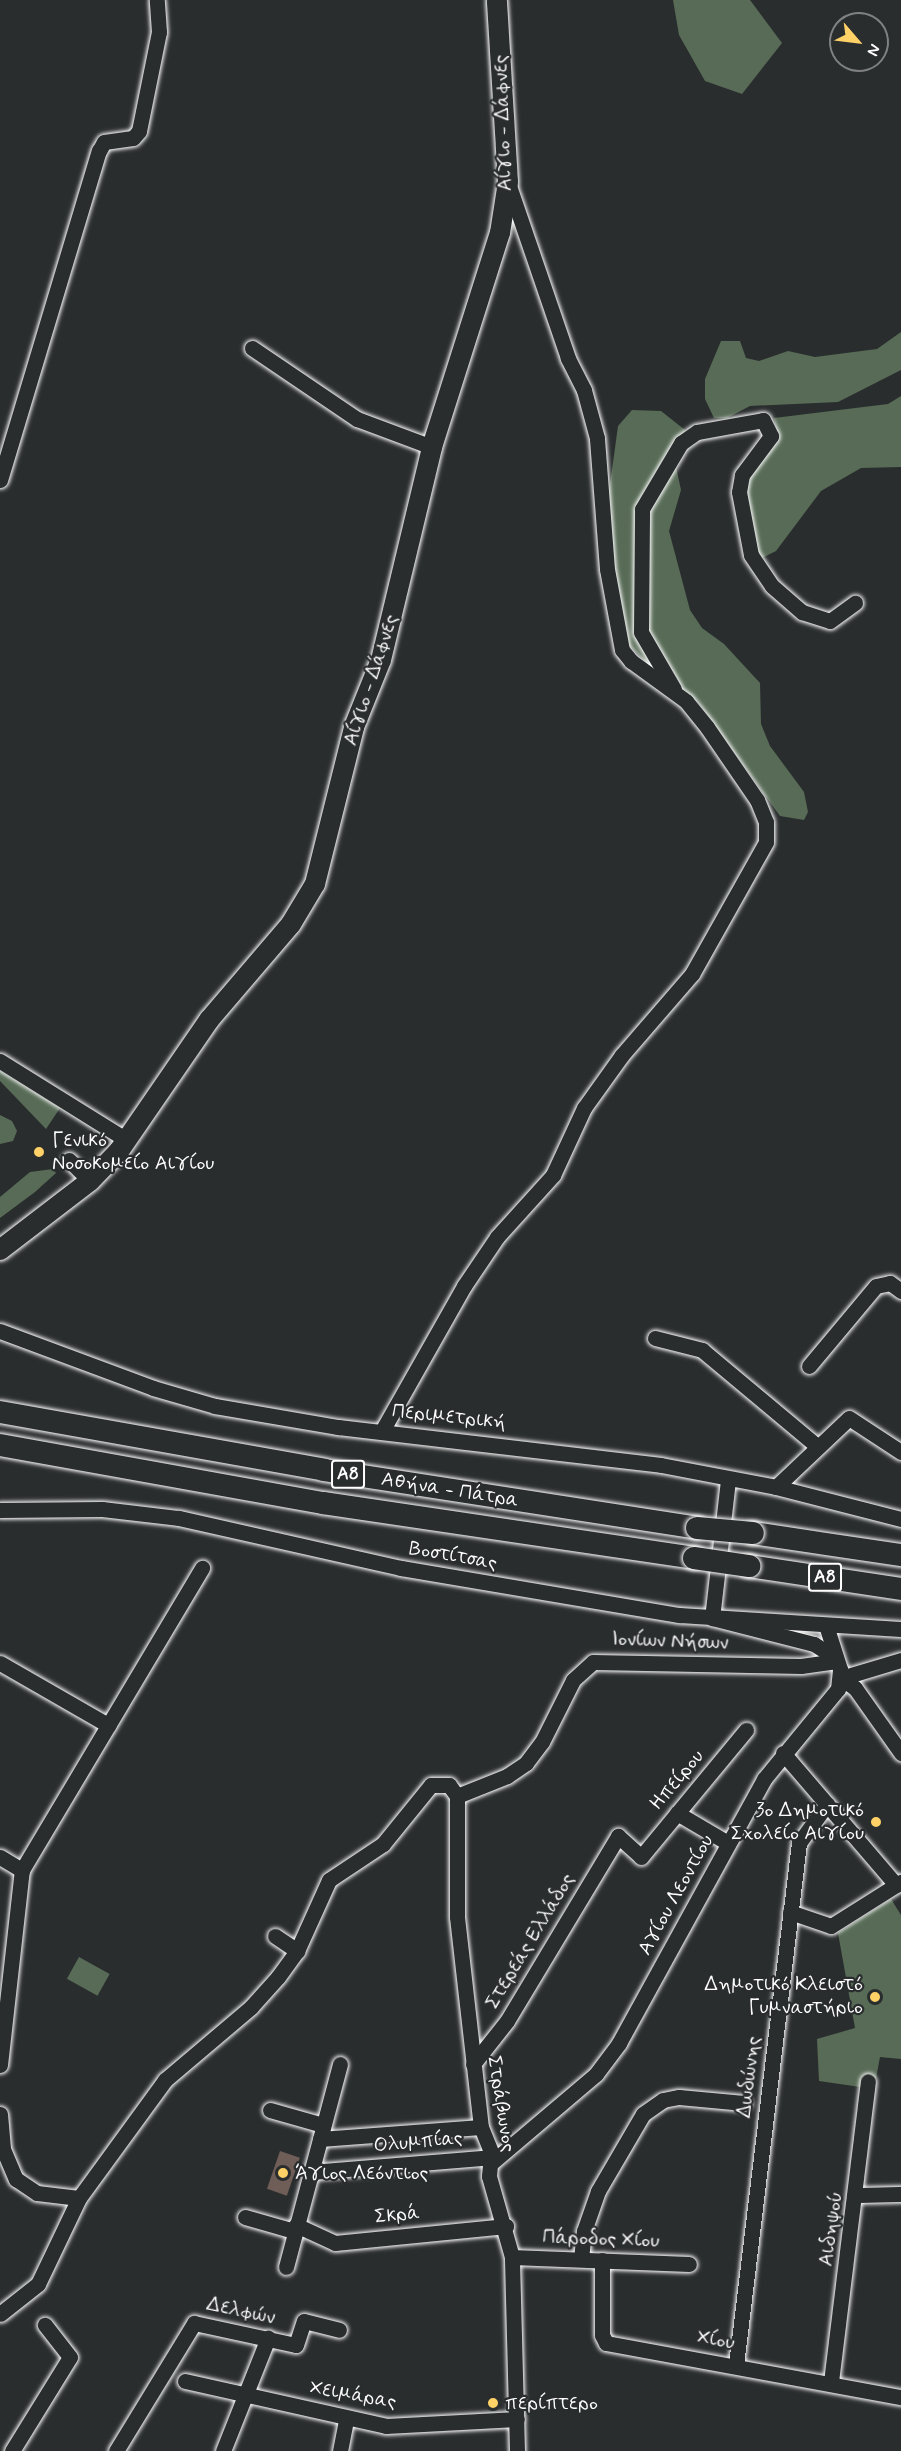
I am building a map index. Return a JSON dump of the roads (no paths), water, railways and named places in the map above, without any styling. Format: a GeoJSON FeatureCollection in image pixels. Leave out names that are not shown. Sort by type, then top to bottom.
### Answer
{"type":"FeatureCollection","features":[{"type":"Feature","properties":{"kind":"highway","name":"Αθήνα - Πάτρα"},"geometry":{"type":"LineString","coordinates":[[0,1412],[324,1470],[697,1528],[753,1533],[901,1555]]}},
{"type":"Feature","properties":{"kind":"highway","name":"Αθήνα - Πάτρα"},"geometry":{"type":"LineString","coordinates":[[0,1445],[322,1503],[901,1589]]}},
{"type":"Feature","properties":{"kind":"main road","name":"Αίγιο - Δάφνες"},"geometry":{"type":"LineString","coordinates":[[0,1250],[90,1180],[127,1140],[209,1020],[291,924],[315,884],[354,727],[381,660],[432,447],[485,286],[508,182],[497,0]]}},
{"type":"Feature","properties":{"kind":"street"},"geometry":{"type":"LineString","coordinates":[[0,480],[99,151],[104,142],[133,138],[139,131],[159,32],[157,0]]}},
{"type":"Feature","properties":{"kind":"street"},"geometry":{"type":"LineString","coordinates":[[508,182],[568,358],[584,390],[597,438],[606,569],[622,650],[631,661],[675,692]]}},
{"type":"Feature","properties":{"kind":"street"},"geometry":{"type":"LineString","coordinates":[[252,348],[357,419],[432,447]]}},
{"type":"Feature","properties":{"kind":"street"},"geometry":{"type":"LineString","coordinates":[[382,1431],[464,1286],[497,1237],[553,1175],[584,1108],[622,1055],[692,975],[766,842],[766,822],[757,800],[707,727],[675,692],[640,632],[642,509],[681,442],[697,432],[763,420],[771,436],[742,476],[739,492],[751,555],[772,586],[802,612],[830,621],[855,603]]}},
{"type":"Feature","properties":{"kind":"street"},"geometry":{"type":"LineString","coordinates":[[0,1061],[127,1140]]}},
{"type":"Feature","properties":{"kind":"street"},"geometry":{"type":"LineString","coordinates":[[69,1160],[90,1180]]}},
{"type":"Feature","properties":{"kind":"street"},"geometry":{"type":"LineString","coordinates":[[809,1366],[876,1286],[890,1283],[901,1292]]}},
{"type":"Feature","properties":{"kind":"street","name":"Περιμετρική"},"geometry":{"type":"LineString","coordinates":[[0,1331],[153,1388],[215,1406],[382,1431],[591,1454],[776,1487],[901,1519]]}},
{"type":"Feature","properties":{"kind":"street"},"geometry":{"type":"LineString","coordinates":[[655,1338],[702,1350],[818,1447]]}},
{"type":"Feature","properties":{"kind":"street"},"geometry":{"type":"LineString","coordinates":[[776,1487],[849,1418],[901,1452]]}},
{"type":"Feature","properties":{"kind":"street"},"geometry":{"type":"LineString","coordinates":[[728,1480],[712,1618],[814,1644],[835,1659]]}},
{"type":"Feature","properties":{"kind":"street","name":"Βοστίτσας"},"geometry":{"type":"LineString","coordinates":[[0,1510],[102,1509],[179,1518],[401,1568],[712,1618],[901,1629]]}},
{"type":"Feature","properties":{"kind":"street"},"geometry":{"type":"LineString","coordinates":[[0,2065],[22,1870],[202,1568]]}},
{"type":"Feature","properties":{"kind":"street"},"geometry":{"type":"LineString","coordinates":[[826,1625],[841,1678],[855,1688],[901,1753]]}},
{"type":"Feature","properties":{"kind":"street","name":"Ιονίων Νήσων"},"geometry":{"type":"LineString","coordinates":[[458,1796],[507,1776],[526,1763],[542,1742],[573,1680],[592,1662],[801,1666],[835,1659]]}},
{"type":"Feature","properties":{"kind":"street"},"geometry":{"type":"LineString","coordinates":[[841,1678],[901,1660]]}},
{"type":"Feature","properties":{"kind":"street"},"geometry":{"type":"LineString","coordinates":[[0,1663],[108,1725]]}},
{"type":"Feature","properties":{"kind":"street","name":"Αγίου Λεοντίου"},"geometry":{"type":"LineString","coordinates":[[494,2157],[605,2065],[728,1843],[783,1753],[836,1692],[841,1678]]}},
{"type":"Feature","properties":{"kind":"street","name":"Ηπείρου"},"geometry":{"type":"LineString","coordinates":[[618,1836],[641,1857],[746,1730]]}},
{"type":"Feature","properties":{"kind":"street"},"geometry":{"type":"LineString","coordinates":[[783,1753],[899,1884],[831,1926],[790,1912]]}},
{"type":"Feature","properties":{"kind":"street"},"geometry":{"type":"LineString","coordinates":[[0,2314],[38,2284],[79,2198],[165,2080],[251,2007],[297,1950],[321,1892],[333,1876],[383,1844],[431,1785],[449,1785],[458,1796]]}},
{"type":"Feature","properties":{"kind":"street","name":"Στράβωνος"},"geometry":{"type":"LineString","coordinates":[[458,1796],[457,1917],[473,2064],[481,2127],[494,2157],[489,2176],[506,2226],[512,2257],[517,2451]]}},
{"type":"Feature","properties":{"kind":"street","name":"Δωδώνης"},"geometry":{"type":"LineString","coordinates":[[736,2365],[799,1843],[827,1804]]}},
{"type":"Feature","properties":{"kind":"street"},"geometry":{"type":"LineString","coordinates":[[677,1814],[728,1843]]}},
{"type":"Feature","properties":{"kind":"street","name":"Στερεάς Ελλάδος"},"geometry":{"type":"LineString","coordinates":[[473,2064],[507,2021],[618,1836]]}},
{"type":"Feature","properties":{"kind":"street"},"geometry":{"type":"LineString","coordinates":[[0,1857],[22,1870]]}},
{"type":"Feature","properties":{"kind":"street"},"geometry":{"type":"LineString","coordinates":[[276,1936],[297,1950]]}},
{"type":"Feature","properties":{"kind":"street"},"geometry":{"type":"LineString","coordinates":[[286,2267],[340,2064]]}},
{"type":"Feature","properties":{"kind":"street","name":"Αιδηψού"},"geometry":{"type":"LineString","coordinates":[[831,2382],[857,2195],[868,2081]]}},
{"type":"Feature","properties":{"kind":"street"},"geometry":{"type":"LineString","coordinates":[[581,2259],[584,2231],[598,2191],[643,2114],[663,2100],[679,2097],[744,2103]]}},
{"type":"Feature","properties":{"kind":"street"},"geometry":{"type":"LineString","coordinates":[[270,2110],[322,2132],[481,2127]]}},
{"type":"Feature","properties":{"kind":"street"},"geometry":{"type":"LineString","coordinates":[[0,2114],[3,2149],[16,2179],[37,2193],[79,2198]]}},
{"type":"Feature","properties":{"kind":"street","name":"Ολυμπίας"},"geometry":{"type":"LineString","coordinates":[[311,2172],[494,2157]]}},
{"type":"Feature","properties":{"kind":"street"},"geometry":{"type":"LineString","coordinates":[[857,2195],[901,2194]]}},
{"type":"Feature","properties":{"kind":"street","name":"Σκρά"},"geometry":{"type":"LineString","coordinates":[[245,2217],[295,2228],[335,2242],[506,2226]]}},
{"type":"Feature","properties":{"kind":"street","name":"Πάροδος Χίου"},"geometry":{"type":"LineString","coordinates":[[512,2257],[689,2264]]}},
{"type":"Feature","properties":{"kind":"street","name":"Χίου"},"geometry":{"type":"LineString","coordinates":[[602,2260],[602,2335],[606,2343],[831,2382],[901,2397]]}},
{"type":"Feature","properties":{"kind":"street","name":"Δελφών"},"geometry":{"type":"LineString","coordinates":[[119,2450],[194,2323],[296,2345],[304,2321],[339,2330]]}},
{"type":"Feature","properties":{"kind":"street"},"geometry":{"type":"LineString","coordinates":[[12,2451],[70,2357],[45,2325]]}},
{"type":"Feature","properties":{"kind":"street"},"geometry":{"type":"LineString","coordinates":[[223,2451],[268,2338]]}},
{"type":"Feature","properties":{"kind":"street","name":"Χειμάρας"},"geometry":{"type":"LineString","coordinates":[[185,2381],[346,2419],[386,2426],[517,2419]]}},
{"type":"Feature","properties":{"kind":"street"},"geometry":{"type":"LineString","coordinates":[[340,2451],[346,2419]]}},
{"type":"Feature","properties":{"kind":"place","name":"Γενικό Νοσοκομείο Αιγίου"},"geometry":{"type":"Point","coordinates":[39,1152]}},
{"type":"Feature","properties":{"kind":"place","name":"3ο Δημοτικό Σχολείο Αιγίου"},"geometry":{"type":"Point","coordinates":[876,1822]}},
{"type":"Feature","properties":{"kind":"place","name":"Δημοτικό Κλειστό Γυμναστήριο"},"geometry":{"type":"Point","coordinates":[875,1997]}},
{"type":"Feature","properties":{"kind":"place","name":"Άγιος Λεόντιος"},"geometry":{"type":"Point","coordinates":[283,2173]}},
{"type":"Feature","properties":{"kind":"place","name":"περίπτερο"},"geometry":{"type":"Point","coordinates":[493,2403]}}]}
